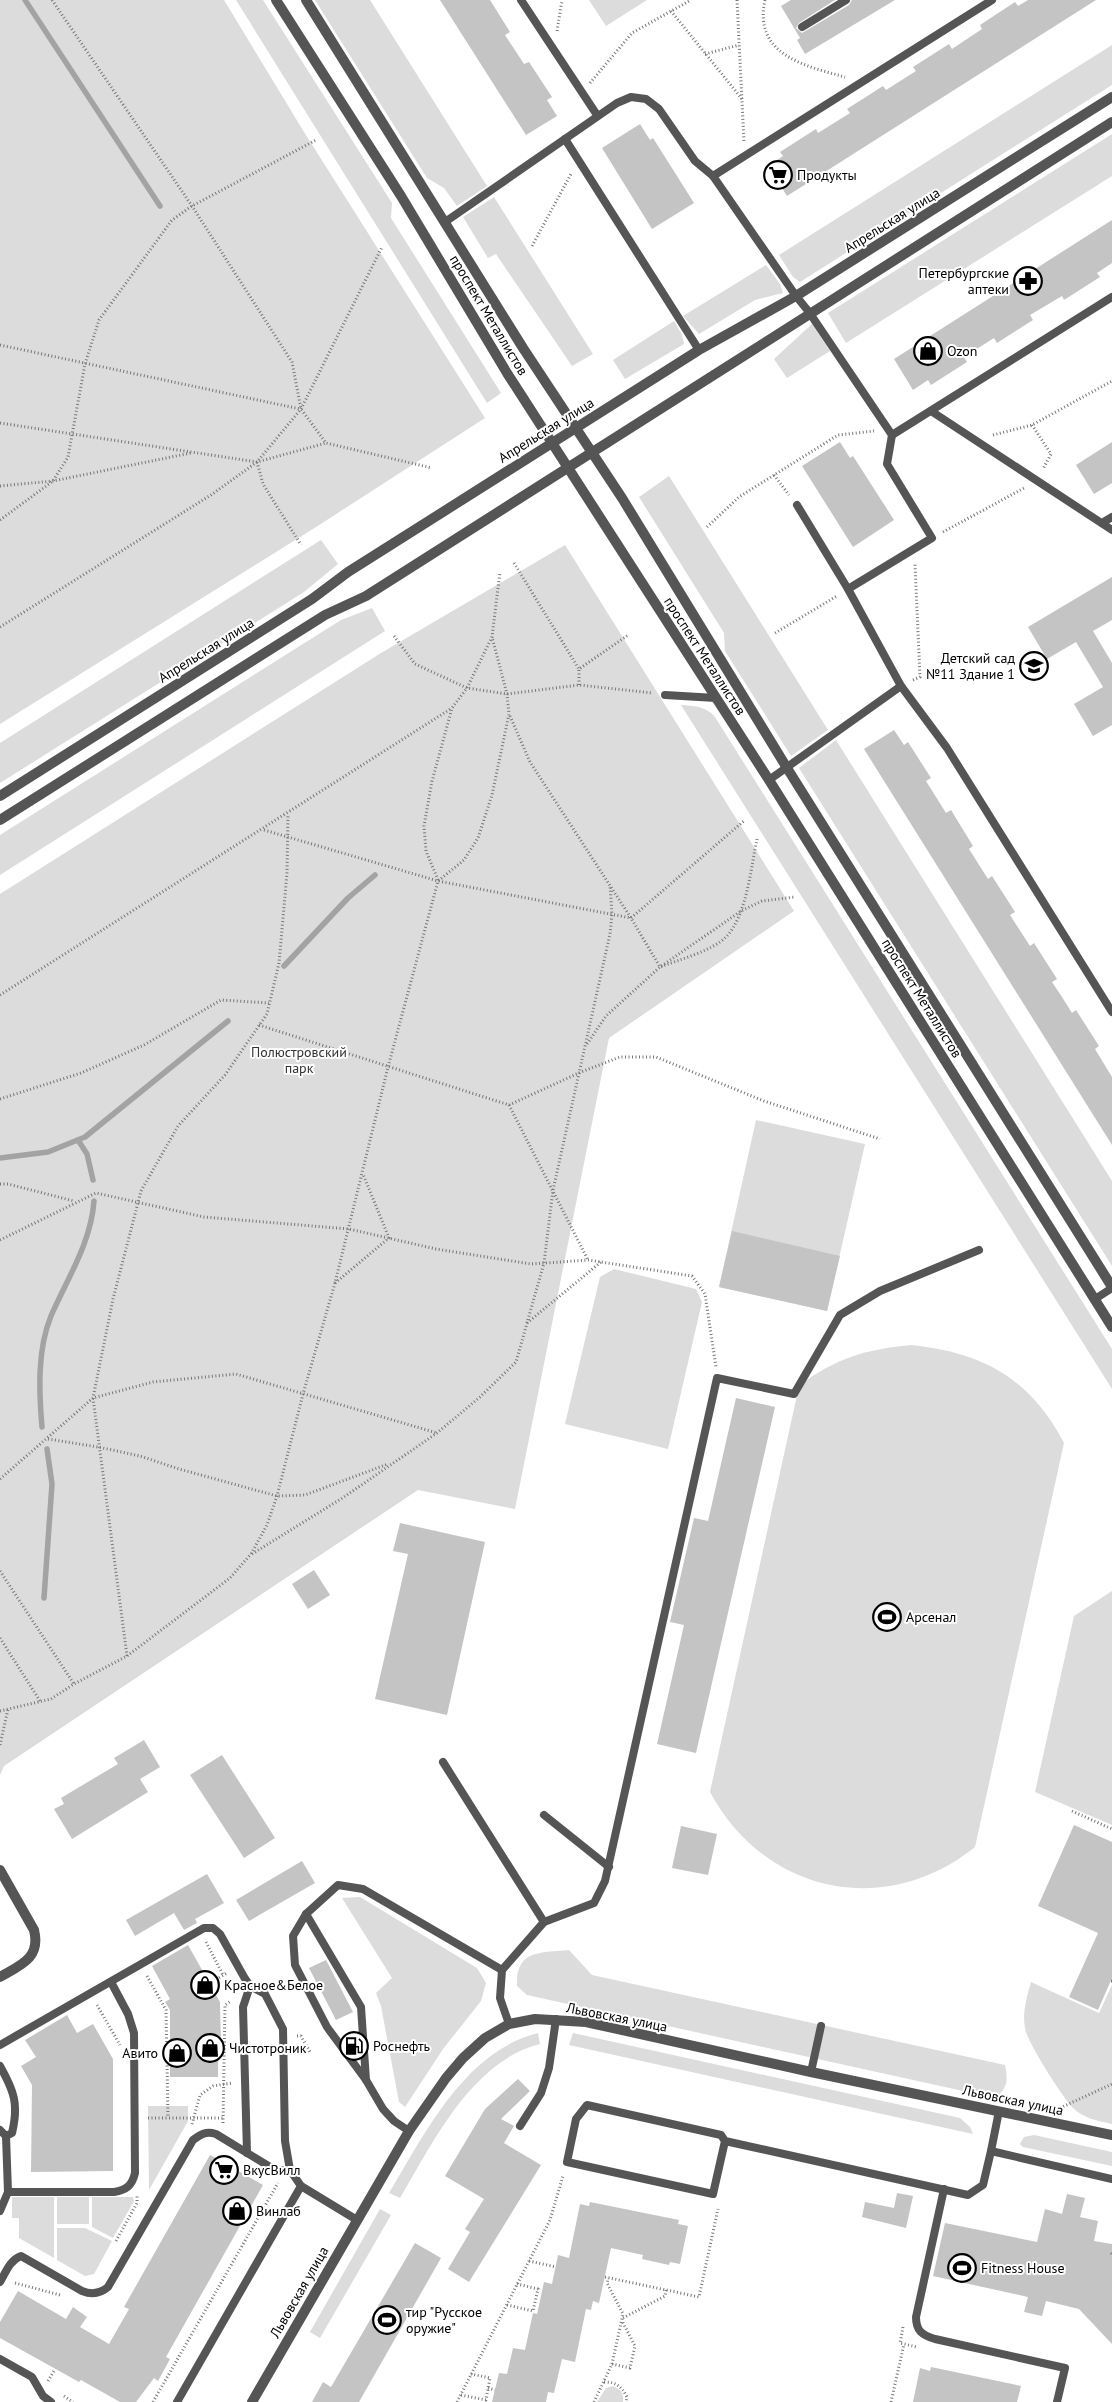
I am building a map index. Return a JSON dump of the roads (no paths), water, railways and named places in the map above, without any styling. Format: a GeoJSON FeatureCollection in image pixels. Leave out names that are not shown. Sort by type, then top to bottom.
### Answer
{"type":"FeatureCollection","features":[{"type":"Feature","properties":{"kind":"street","name":"проспект Металлистов"},"geometry":{"type":"LineString","coordinates":[[276,0],[568,468],[768,780],[1112,1327]]}},
{"type":"Feature","properties":{"kind":"street","name":"проспект Металлистов"},"geometry":{"type":"LineString","coordinates":[[306,0],[592,452],[1112,1288]]}},
{"type":"Feature","properties":{"kind":"street","name":"Апрельская улица"},"geometry":{"type":"LineString","coordinates":[[0,796],[312,599],[348,572],[552,442],[699,350],[796,296],[1112,97]]}},
{"type":"Feature","properties":{"kind":"street"},"geometry":{"type":"LineString","coordinates":[[0,820],[325,615],[366,596],[810,312],[1112,122]]}},
{"type":"Feature","properties":{"kind":"street"},"geometry":{"type":"LineString","coordinates":[[0,1870],[34,1930],[37,1940],[34,1953],[26,1962],[0,1977]]}},
{"type":"Feature","properties":{"kind":"street","name":"Львовская улица"},"geometry":{"type":"LineString","coordinates":[[252,2402],[409,2132],[446,2078],[463,2058],[485,2038],[509,2024],[535,2019],[586,2022],[811,2072],[1112,2135]]}},
{"type":"Feature","properties":{"kind":"lane"},"geometry":{"type":"LineString","coordinates":[[521,0],[597,115]]}},
{"type":"Feature","properties":{"kind":"lane"},"geometry":{"type":"LineString","coordinates":[[802,27],[846,0]]}},
{"type":"Feature","properties":{"kind":"lane"},"geometry":{"type":"LineString","coordinates":[[713,176],[992,0]]}},
{"type":"Feature","properties":{"kind":"lane"},"geometry":{"type":"LineString","coordinates":[[445,222],[597,115],[617,103],[632,97],[646,99],[659,109],[695,161],[713,176],[796,296],[810,312],[892,435],[887,464],[932,538],[914,547],[848,589]]}},
{"type":"Feature","properties":{"kind":"lane"},"geometry":{"type":"LineString","coordinates":[[565,138],[699,350]]}},
{"type":"Feature","properties":{"kind":"lane"},"geometry":{"type":"LineString","coordinates":[[892,435],[1112,297]]}},
{"type":"Feature","properties":{"kind":"lane"},"geometry":{"type":"LineString","coordinates":[[931,411],[1112,530]]}},
{"type":"Feature","properties":{"kind":"lane"},"geometry":{"type":"LineString","coordinates":[[797,505],[848,589],[901,686],[947,748],[1112,1012]]}},
{"type":"Feature","properties":{"kind":"lane"},"geometry":{"type":"LineString","coordinates":[[1102,523],[1112,516]]}},
{"type":"Feature","properties":{"kind":"lane"},"geometry":{"type":"LineString","coordinates":[[768,780],[901,686]]}},
{"type":"Feature","properties":{"kind":"lane"},"geometry":{"type":"LineString","coordinates":[[665,695],[716,698]]}},
{"type":"Feature","properties":{"kind":"lane"},"geometry":{"type":"LineString","coordinates":[[509,2024],[500,1998],[502,1970],[544,1922],[594,1903],[609,1867],[717,1378],[794,1394],[840,1315],[880,1291],[979,1250]]}},
{"type":"Feature","properties":{"kind":"lane"},"geometry":{"type":"LineString","coordinates":[[1094,1299],[1112,1288]]}},
{"type":"Feature","properties":{"kind":"lane"},"geometry":{"type":"LineString","coordinates":[[443,1762],[544,1922]]}},
{"type":"Feature","properties":{"kind":"lane"},"geometry":{"type":"LineString","coordinates":[[544,1815],[609,1867]]}},
{"type":"Feature","properties":{"kind":"lane"},"geometry":{"type":"LineString","coordinates":[[409,2132],[394,2121],[383,2109],[366,2080],[327,2027],[295,1965],[293,1936],[306,1914],[338,1885],[363,1889],[502,1970]]}},
{"type":"Feature","properties":{"kind":"lane"},"geometry":{"type":"LineString","coordinates":[[306,1914],[361,2007],[366,2080]]}},
{"type":"Feature","properties":{"kind":"lane"},"geometry":{"type":"LineString","coordinates":[[0,2045],[199,1931],[209,1927],[217,1930],[250,1986],[265,1994],[283,2029],[285,2141],[290,2170],[301,2186],[357,2220]]}},
{"type":"Feature","properties":{"kind":"lane"},"geometry":{"type":"LineString","coordinates":[[8,2192],[114,2192],[122,2191],[130,2185],[135,2173],[132,2023],[111,1982]]}},
{"type":"Feature","properties":{"kind":"lane"},"geometry":{"type":"LineString","coordinates":[[247,2153],[244,2002],[250,1986]]}},
{"type":"Feature","properties":{"kind":"lane"},"geometry":{"type":"LineString","coordinates":[[520,2126],[541,2093],[549,2068],[556,2019]]}},
{"type":"Feature","properties":{"kind":"lane"},"geometry":{"type":"LineString","coordinates":[[811,2072],[821,2026]]}},
{"type":"Feature","properties":{"kind":"lane"},"geometry":{"type":"LineString","coordinates":[[0,2066],[14,2091],[14,2124],[12,2133],[6,2136]]}},
{"type":"Feature","properties":{"kind":"lane"},"geometry":{"type":"LineString","coordinates":[[725,2141],[713,2194],[567,2162],[576,2119],[587,2106],[721,2135],[725,2141],[968,2195],[983,2185],[999,2111]]}},
{"type":"Feature","properties":{"kind":"lane"},"geometry":{"type":"LineString","coordinates":[[0,2130],[6,2136],[8,2192],[0,2211]]}},
{"type":"Feature","properties":{"kind":"lane"},"geometry":{"type":"LineString","coordinates":[[0,2282],[11,2264],[16,2258],[21,2256],[82,2291],[89,2294],[102,2292],[108,2287],[193,2140],[208,2132],[274,2170],[290,2170]]}},
{"type":"Feature","properties":{"kind":"lane"},"geometry":{"type":"LineString","coordinates":[[991,2151],[1112,2179]]}},
{"type":"Feature","properties":{"kind":"lane"},"geometry":{"type":"LineString","coordinates":[[177,2402],[301,2186]]}},
{"type":"Feature","properties":{"kind":"lane"},"geometry":{"type":"LineString","coordinates":[[944,2189],[916,2316],[916,2327],[923,2335],[935,2339],[1065,2368],[1057,2402]]}},
{"type":"Feature","properties":{"kind":"lane"},"geometry":{"type":"LineString","coordinates":[[0,2359],[32,2377],[43,2396],[52,2402]]}},
{"type":"Feature","properties":{"kind":"waterway"},"geometry":{"type":"LineString","coordinates":[[25,0],[160,206]]}},
{"type":"Feature","properties":{"kind":"waterway"},"geometry":{"type":"LineString","coordinates":[[284,966],[348,898],[375,875]]}},
{"type":"Feature","properties":{"kind":"waterway"},"geometry":{"type":"LineString","coordinates":[[0,1158],[48,1152],[85,1137],[228,1021]]}},
{"type":"Feature","properties":{"kind":"waterway"},"geometry":{"type":"LineString","coordinates":[[78,1140],[87,1154],[93,1180]]}},
{"type":"Feature","properties":{"kind":"waterway"},"geometry":{"type":"LineString","coordinates":[[42,1427],[40,1371],[46,1329],[83,1246],[92,1216],[94,1201]]}},
{"type":"Feature","properties":{"kind":"waterway"},"geometry":{"type":"LineString","coordinates":[[44,1598],[52,1484],[47,1449]]}},
{"type":"Feature","properties":{"kind":"place","name":"Продукты"},"geometry":{"type":"Point","coordinates":[778,175]}},
{"type":"Feature","properties":{"kind":"place","name":"Петербургские аптеки"},"geometry":{"type":"Point","coordinates":[1028,281]}},
{"type":"Feature","properties":{"kind":"place","name":"Ozon"},"geometry":{"type":"Point","coordinates":[928,351]}},
{"type":"Feature","properties":{"kind":"place","name":"Детский сад №11 Здание 1"},"geometry":{"type":"Point","coordinates":[1034,666]}},
{"type":"Feature","properties":{"kind":"place","name":"Арсенал"},"geometry":{"type":"Point","coordinates":[887,1617]}},
{"type":"Feature","properties":{"kind":"place","name":"Красное&Белое"},"geometry":{"type":"Point","coordinates":[205,1985]}},
{"type":"Feature","properties":{"kind":"place","name":"Роснефть"},"geometry":{"type":"Point","coordinates":[354,2046]}},
{"type":"Feature","properties":{"kind":"place","name":"Чистотроник"},"geometry":{"type":"Point","coordinates":[210,2048]}},
{"type":"Feature","properties":{"kind":"place","name":"Авито"},"geometry":{"type":"Point","coordinates":[177,2053]}},
{"type":"Feature","properties":{"kind":"place","name":"ВкусВилл"},"geometry":{"type":"Point","coordinates":[224,2170]}},
{"type":"Feature","properties":{"kind":"place","name":"Винлаб"},"geometry":{"type":"Point","coordinates":[237,2211]}},
{"type":"Feature","properties":{"kind":"place","name":"Fitness House"},"geometry":{"type":"Point","coordinates":[962,2268]}},
{"type":"Feature","properties":{"kind":"place","name":"тир \"Русское оружие\""},"geometry":{"type":"Point","coordinates":[387,2320]}},
{"type":"Feature","properties":{"kind":"park label","name":"Полюстровский парк"},"geometry":{"type":"Point","coordinates":[299,1060]}}]}
